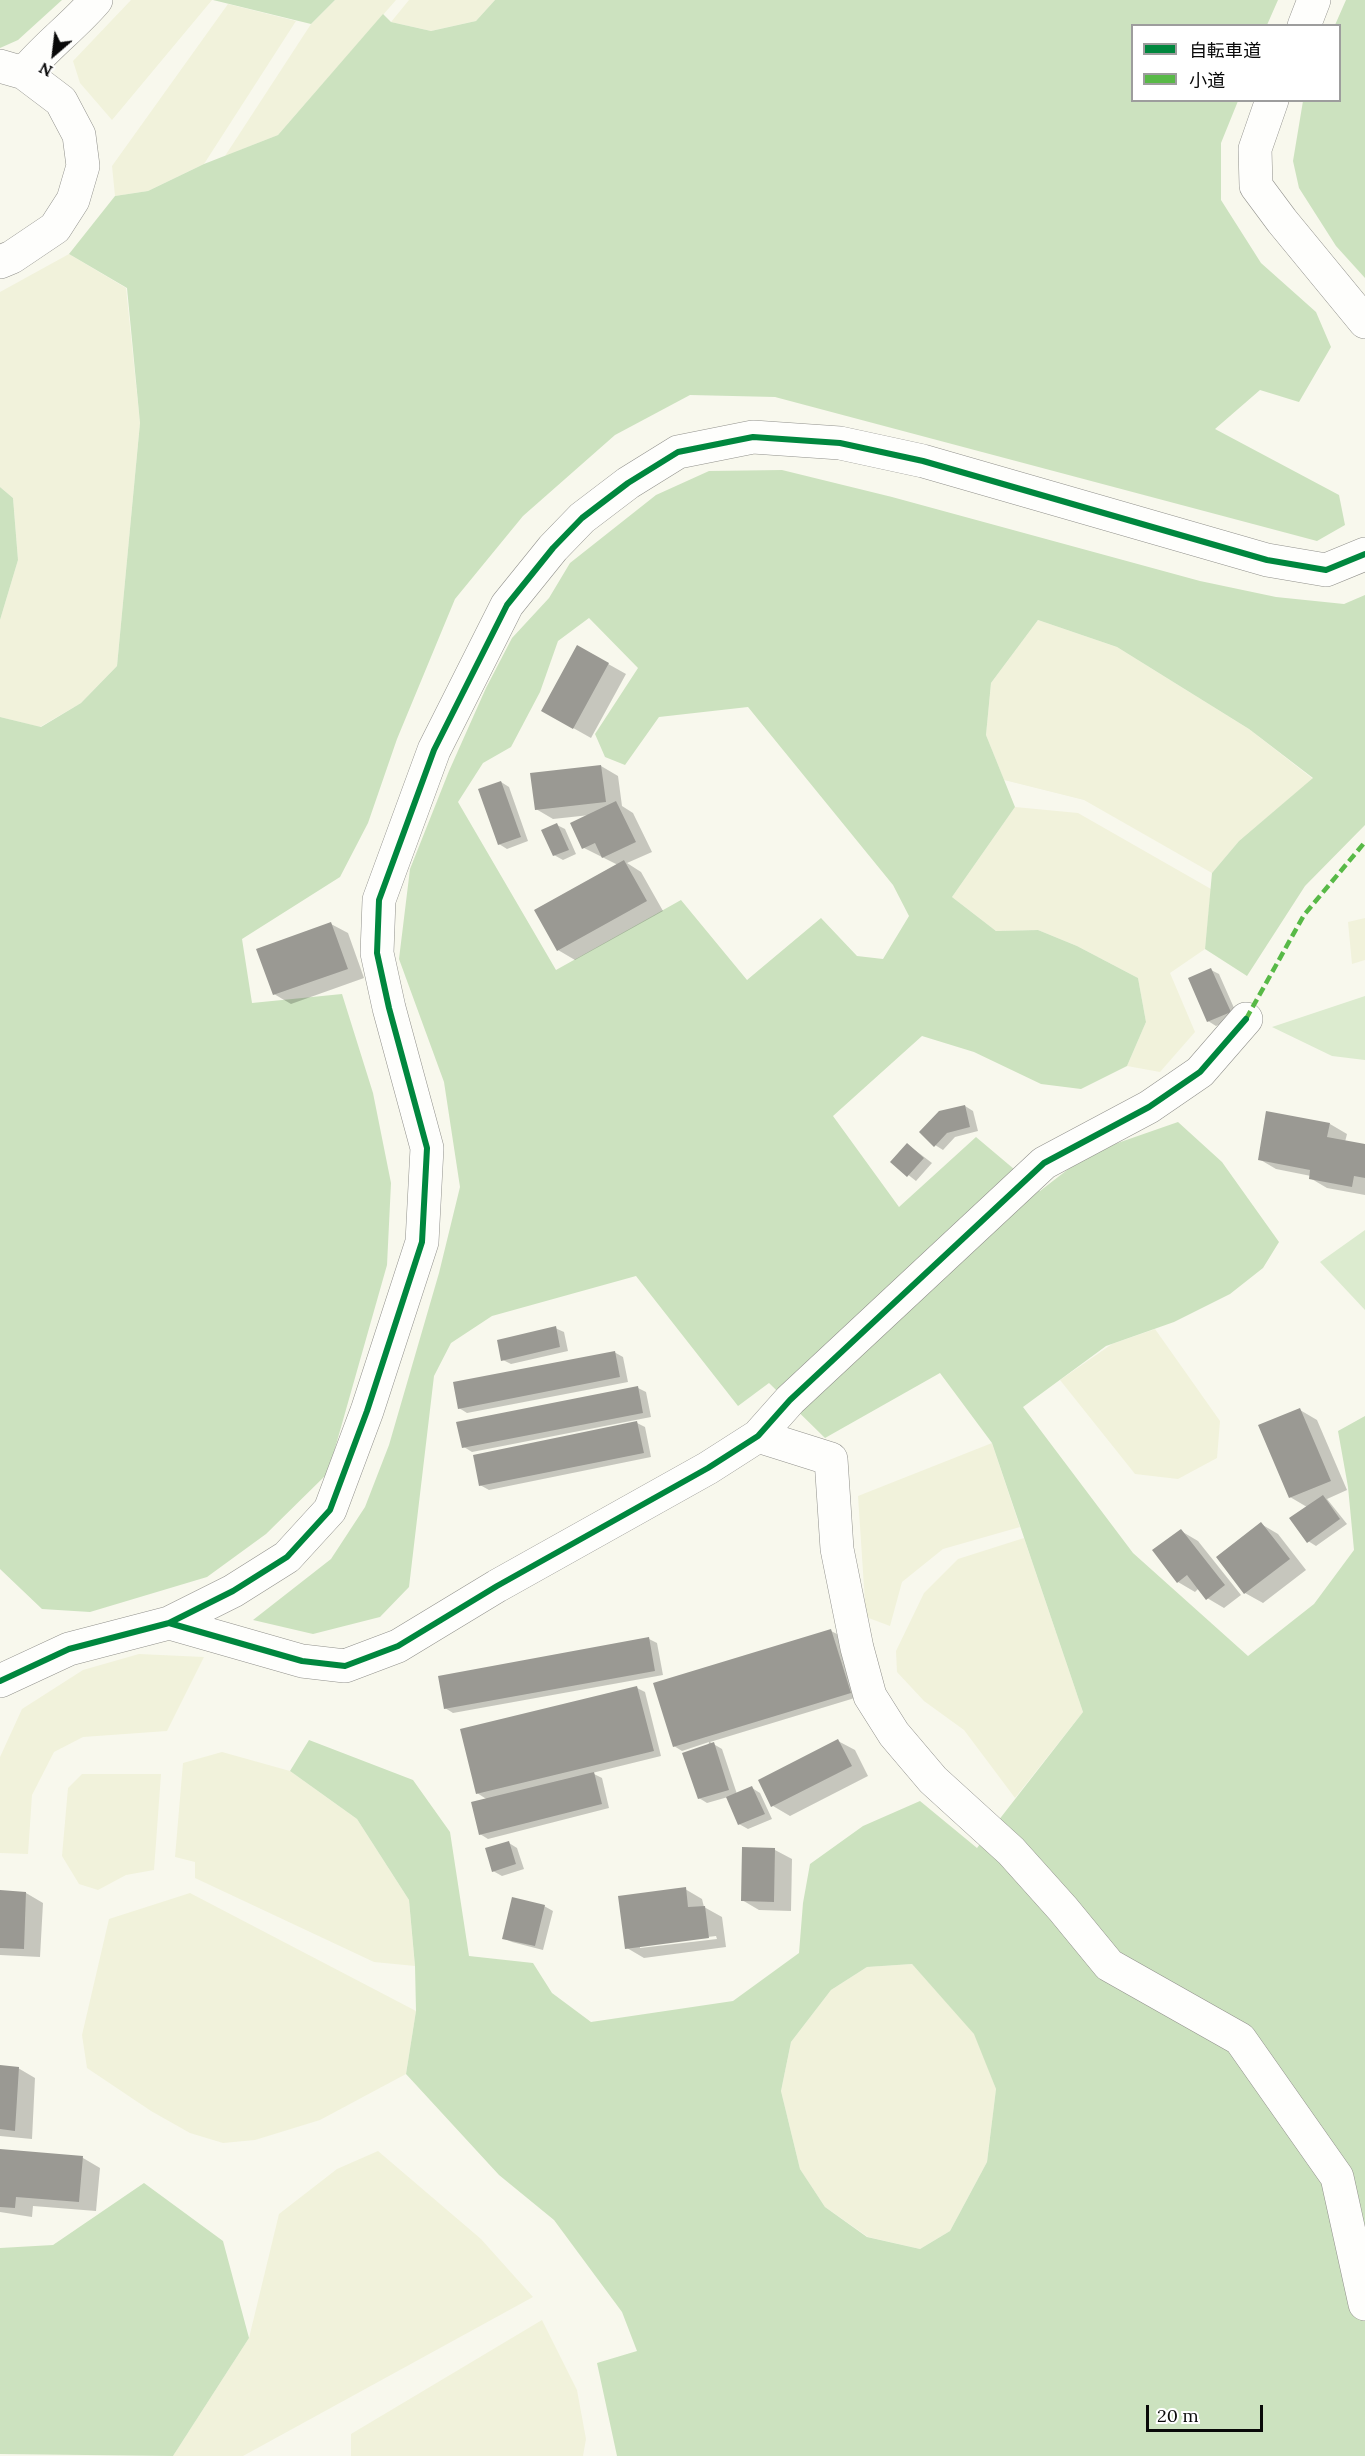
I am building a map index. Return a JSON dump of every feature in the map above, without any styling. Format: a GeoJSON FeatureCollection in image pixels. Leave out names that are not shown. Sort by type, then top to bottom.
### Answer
{"type":"FeatureCollection","features":[{"type":"Feature","properties":{"kind":"street"},"geometry":{"type":"LineString","coordinates":[[0,262],[12,257],[55,228],[74,200],[83,166],[79,135],[61,101],[12,69],[42,51],[85,13],[96,0]]}},
{"type":"Feature","properties":{"kind":"street"},"geometry":{"type":"LineString","coordinates":[[1305,24],[1314,0]]}},
{"type":"Feature","properties":{"kind":"street"},"geometry":{"type":"LineString","coordinates":[[1271,102],[1255,149],[1256,186],[1365,322]]}},
{"type":"Feature","properties":{"kind":"street"},"geometry":{"type":"LineString","coordinates":[[0,1681],[69,1648],[169,1623],[233,1591],[287,1557],[330,1510],[367,1411],[422,1242],[427,1148],[389,1008],[377,953],[379,900],[434,750],[507,605],[553,548],[582,518],[628,483],[678,452],[753,437],[840,443],[922,461],[1267,560],[1326,570],[1365,554]]}},
{"type":"Feature","properties":{"kind":"street"},"geometry":{"type":"LineString","coordinates":[[169,1623],[302,1661],[345,1666],[398,1646],[497,1586],[708,1468],[758,1436],[790,1400],[1044,1163],[1149,1107],[1200,1072],[1246,1019]]}},
{"type":"Feature","properties":{"kind":"street"},"geometry":{"type":"LineString","coordinates":[[758,1436],[831,1459],[837,1549],[857,1648],[870,1696],[894,1734],[933,1780],[1011,1851],[1109,1965],[1240,2039],[1337,2177],[1365,2304]]}},
{"type":"Feature","properties":{"kind":"green space"},"geometry":{"type":"Polygon","coordinates":[[[0,0],[62,0],[18,40],[0,48],[0,0]]]}},
{"type":"Feature","properties":{"kind":"green space"},"geometry":{"type":"Polygon","coordinates":[[[131,0],[212,0],[112,120],[80,83],[73,61],[131,0]]]}},
{"type":"Feature","properties":{"kind":"green space"},"geometry":{"type":"Polygon","coordinates":[[[213,0],[335,0],[311,24],[213,0]]]}},
{"type":"Feature","properties":{"kind":"green space"},"geometry":{"type":"Polygon","coordinates":[[[335,0],[396,0],[278,135],[225,156],[311,24],[335,0]]]}},
{"type":"Feature","properties":{"kind":"green space"},"geometry":{"type":"Polygon","coordinates":[[[409,0],[495,0],[476,21],[431,31],[391,22],[409,0]]]}},
{"type":"Feature","properties":{"kind":"green space"},"geometry":{"type":"Polygon","coordinates":[[[495,0],[1278,0],[1267,24],[1131,24],[1131,102],[1238,102],[1221,143],[1221,200],[1261,263],[1316,312],[1331,347],[1299,402],[1260,390],[1215,429],[1339,495],[1345,525],[1317,541],[775,397],[690,395],[615,435],[523,516],[455,599],[397,739],[368,823],[340,877],[242,939],[252,1003],[342,994],[373,1093],[391,1183],[387,1265],[328,1473],[266,1534],[207,1577],[90,1612],[42,1609],[0,1569],[0,717],[41,727],[81,703],[117,666],[140,423],[127,288],[69,254],[115,196],[148,191],[204,164],[278,135],[383,14],[391,22],[431,31],[476,21],[495,0]]]}},
{"type":"Feature","properties":{"kind":"green space"},"geometry":{"type":"Polygon","coordinates":[[[1346,0],[1365,0],[1365,278],[1336,246],[1299,188],[1293,161],[1303,102],[1341,102],[1341,24],[1335,24],[1346,0]]]}},
{"type":"Feature","properties":{"kind":"green space"},"geometry":{"type":"Polygon","coordinates":[[[228,4],[296,21],[204,164],[148,191],[115,196],[112,166],[228,4]]]}},
{"type":"Feature","properties":{"kind":"green space"},"geometry":{"type":"Polygon","coordinates":[[[69,254],[126,288],[140,423],[117,666],[81,703],[40,727],[0,717],[0,620],[18,560],[13,498],[0,487],[0,292],[69,254]]]}},
{"type":"Feature","properties":{"kind":"green space"},"geometry":{"type":"Polygon","coordinates":[[[782,470],[892,497],[1200,581],[1276,597],[1344,604],[1365,595],[1365,825],[1305,886],[1247,976],[1205,949],[1212,873],[1239,841],[1313,778],[1249,729],[1117,647],[1038,620],[991,683],[986,735],[1015,807],[952,897],[996,931],[1038,930],[1077,946],[1138,978],[1146,1022],[1127,1066],[1081,1089],[1041,1084],[974,1052],[922,1036],[833,1116],[899,1207],[976,1137],[1040,1191],[1089,1153],[1178,1122],[1222,1162],[1279,1242],[1263,1268],[1230,1294],[1174,1322],[1106,1346],[1023,1407],[1133,1553],[1248,1656],[1314,1604],[1354,1550],[1348,1487],[1338,1431],[1365,1416],[1365,2456],[617,2456],[597,2363],[637,2351],[622,2312],[554,2220],[499,2175],[406,2074],[416,2011],[415,1966],[409,1900],[357,1819],[290,1771],[309,1740],[413,1780],[450,1832],[469,1956],[533,1963],[552,1993],[591,2022],[733,2001],[799,1953],[803,1903],[810,1864],[863,1826],[920,1801],[977,1848],[1083,1712],[992,1443],[940,1373],[825,1438],[769,1383],[738,1406],[636,1276],[492,1316],[451,1343],[434,1376],[409,1587],[380,1617],[313,1634],[253,1620],[331,1559],[365,1507],[389,1445],[439,1273],[460,1187],[444,1082],[399,959],[410,869],[449,771],[486,688],[512,638],[549,598],[570,563],[656,495],[709,471],[782,470]],[[589,618],[558,641],[540,692],[511,747],[483,763],[458,802],[556,970],[681,900],[747,980],[821,918],[857,956],[883,959],[909,916],[893,885],[748,707],[659,717],[625,765],[605,757],[595,734],[638,668],[589,618]],[[912,1964],[867,1967],[831,1990],[791,2042],[781,2091],[800,2169],[825,2207],[867,2237],[920,2249],[950,2231],[987,2162],[996,2089],[974,2034],[912,1964]]]}},
{"type":"Feature","properties":{"kind":"green space"},"geometry":{"type":"Polygon","coordinates":[[[0,487],[13,498],[18,560],[0,620],[0,487]]]}},
{"type":"Feature","properties":{"kind":"green space"},"geometry":{"type":"Polygon","coordinates":[[[1038,620],[1117,647],[1249,729],[1313,779],[1239,841],[1212,873],[1084,800],[1004,780],[986,735],[991,683],[1038,620]]]}},
{"type":"Feature","properties":{"kind":"green space"},"geometry":{"type":"Polygon","coordinates":[[[1015,807],[1078,813],[1211,889],[1205,949],[1170,973],[1195,1032],[1160,1072],[1127,1066],[1146,1022],[1138,978],[1077,946],[1038,930],[996,931],[952,897],[1015,807]]]}},
{"type":"Feature","properties":{"kind":"green space"},"geometry":{"type":"Polygon","coordinates":[[[1365,918],[1365,960],[1352,964],[1348,922],[1365,918]]]}},
{"type":"Feature","properties":{"kind":"green space"},"geometry":{"type":"Polygon","coordinates":[[[1365,996],[1365,1060],[1332,1056],[1272,1027],[1365,996]]]}},
{"type":"Feature","properties":{"kind":"green space"},"geometry":{"type":"Polygon","coordinates":[[[1365,1230],[1365,1310],[1320,1262],[1365,1230]]]}},
{"type":"Feature","properties":{"kind":"green space"},"geometry":{"type":"Polygon","coordinates":[[[1155,1329],[1220,1421],[1217,1458],[1178,1479],[1135,1474],[1060,1380],[1112,1344],[1155,1329]]]}},
{"type":"Feature","properties":{"kind":"green space"},"geometry":{"type":"Polygon","coordinates":[[[992,1443],[1020,1527],[943,1549],[902,1582],[890,1626],[866,1617],[858,1496],[992,1443]]]}},
{"type":"Feature","properties":{"kind":"green space"},"geometry":{"type":"Polygon","coordinates":[[[1024,1538],[1083,1712],[1015,1798],[964,1730],[924,1701],[897,1672],[896,1651],[924,1593],[958,1559],[1024,1538]]]}},
{"type":"Feature","properties":{"kind":"green space"},"geometry":{"type":"Polygon","coordinates":[[[139,1654],[204,1657],[167,1731],[83,1737],[54,1752],[32,1795],[28,1854],[0,1853],[0,1757],[22,1709],[83,1670],[139,1654]]]}},
{"type":"Feature","properties":{"kind":"green space"},"geometry":{"type":"Polygon","coordinates":[[[222,1752],[290,1771],[357,1819],[409,1900],[415,1966],[374,1962],[195,1878],[195,1862],[175,1857],[183,1763],[222,1752]]]}},
{"type":"Feature","properties":{"kind":"green space"},"geometry":{"type":"Polygon","coordinates":[[[82,1774],[161,1774],[154,1870],[126,1875],[98,1890],[79,1884],[62,1856],[68,1788],[82,1774]]]}},
{"type":"Feature","properties":{"kind":"green space"},"geometry":{"type":"Polygon","coordinates":[[[190,1893],[416,2011],[406,2074],[320,2120],[255,2140],[223,2143],[190,2133],[151,2111],[87,2068],[82,2035],[109,1919],[190,1893]]]}},
{"type":"Feature","properties":{"kind":"green space"},"geometry":{"type":"Polygon","coordinates":[[[912,1964],[975,2034],[996,2089],[987,2162],[950,2231],[920,2249],[868,2237],[825,2207],[800,2169],[781,2091],[791,2042],[831,1990],[867,1967],[912,1964]]]}},
{"type":"Feature","properties":{"kind":"green space"},"geometry":{"type":"Polygon","coordinates":[[[378,2151],[481,2239],[533,2297],[243,2456],[173,2456],[249,2338],[279,2214],[337,2169],[378,2151]]]}},
{"type":"Feature","properties":{"kind":"green space"},"geometry":{"type":"Polygon","coordinates":[[[144,2183],[223,2241],[249,2338],[173,2456],[0,2454],[0,2248],[53,2245],[144,2183]]]}},
{"type":"Feature","properties":{"kind":"green space"},"geometry":{"type":"Polygon","coordinates":[[[542,2320],[577,2390],[586,2439],[583,2456],[351,2456],[351,2434],[542,2320]]]}},
{"type":"Feature","properties":{"kind":"building"},"geometry":{"type":"Polygon","coordinates":[[[577,645],[609,663],[573,729],[541,711],[577,645]]]}},
{"type":"Feature","properties":{"kind":"building"},"geometry":{"type":"Polygon","coordinates":[[[601,765],[606,802],[535,810],[530,773],[601,765]]]}},
{"type":"Feature","properties":{"kind":"building"},"geometry":{"type":"Polygon","coordinates":[[[501,781],[521,837],[498,845],[478,789],[501,781]]]}},
{"type":"Feature","properties":{"kind":"building"},"geometry":{"type":"Polygon","coordinates":[[[616,801],[636,842],[602,858],[595,843],[582,849],[570,823],[616,801]]]}},
{"type":"Feature","properties":{"kind":"building"},"geometry":{"type":"Polygon","coordinates":[[[557,823],[569,850],[553,856],[541,830],[557,823]]]}},
{"type":"Feature","properties":{"kind":"building"},"geometry":{"type":"Polygon","coordinates":[[[624,860],[647,901],[557,951],[534,910],[624,860]]]}},
{"type":"Feature","properties":{"kind":"building"},"geometry":{"type":"Polygon","coordinates":[[[331,922],[348,969],[273,995],[256,949],[331,922]]]}},
{"type":"Feature","properties":{"kind":"building"},"geometry":{"type":"Polygon","coordinates":[[[1211,968],[1231,1012],[1207,1022],[1188,978],[1211,968]]]}},
{"type":"Feature","properties":{"kind":"building"},"geometry":{"type":"Polygon","coordinates":[[[965,1105],[970,1127],[947,1133],[934,1147],[919,1132],[939,1111],[965,1105]]]}},
{"type":"Feature","properties":{"kind":"building"},"geometry":{"type":"Polygon","coordinates":[[[1266,1111],[1330,1123],[1327,1137],[1365,1144],[1365,1178],[1354,1176],[1352,1187],[1309,1179],[1310,1170],[1258,1160],[1266,1111]]]}},
{"type":"Feature","properties":{"kind":"building"},"geometry":{"type":"Polygon","coordinates":[[[907,1143],[924,1158],[907,1177],[890,1162],[907,1143]]]}},
{"type":"Feature","properties":{"kind":"building"},"geometry":{"type":"Polygon","coordinates":[[[556,1326],[560,1347],[501,1361],[497,1340],[556,1326]]]}},
{"type":"Feature","properties":{"kind":"building"},"geometry":{"type":"Polygon","coordinates":[[[615,1351],[620,1377],[458,1409],[453,1382],[615,1351]]]}},
{"type":"Feature","properties":{"kind":"building"},"geometry":{"type":"Polygon","coordinates":[[[638,1386],[643,1413],[462,1448],[456,1422],[638,1386]]]}},
{"type":"Feature","properties":{"kind":"building"},"geometry":{"type":"Polygon","coordinates":[[[1300,1408],[1331,1481],[1289,1498],[1258,1425],[1300,1408]]]}},
{"type":"Feature","properties":{"kind":"building"},"geometry":{"type":"Polygon","coordinates":[[[637,1421],[644,1453],[479,1486],[473,1455],[637,1421]]]}},
{"type":"Feature","properties":{"kind":"building"},"geometry":{"type":"Polygon","coordinates":[[[1323,1495],[1340,1519],[1307,1543],[1289,1518],[1323,1495]]]}},
{"type":"Feature","properties":{"kind":"building"},"geometry":{"type":"Polygon","coordinates":[[[1261,1522],[1290,1559],[1244,1594],[1216,1557],[1261,1522]]]}},
{"type":"Feature","properties":{"kind":"building"},"geometry":{"type":"Polygon","coordinates":[[[1181,1529],[1225,1585],[1206,1600],[1187,1575],[1177,1583],[1152,1550],[1181,1529]]]}},
{"type":"Feature","properties":{"kind":"building"},"geometry":{"type":"Polygon","coordinates":[[[831,1629],[851,1693],[673,1747],[653,1683],[831,1629]]]}},
{"type":"Feature","properties":{"kind":"building"},"geometry":{"type":"Polygon","coordinates":[[[649,1637],[655,1671],[444,1709],[438,1676],[649,1637]]]}},
{"type":"Feature","properties":{"kind":"building"},"geometry":{"type":"Polygon","coordinates":[[[637,1686],[654,1751],[476,1794],[460,1729],[637,1686]]]}},
{"type":"Feature","properties":{"kind":"building"},"geometry":{"type":"Polygon","coordinates":[[[838,1739],[852,1766],[771,1807],[758,1780],[838,1739]]]}},
{"type":"Feature","properties":{"kind":"building"},"geometry":{"type":"Polygon","coordinates":[[[714,1742],[729,1790],[698,1799],[682,1753],[714,1742]]]}},
{"type":"Feature","properties":{"kind":"building"},"geometry":{"type":"Polygon","coordinates":[[[594,1772],[602,1804],[479,1835],[471,1802],[594,1772]]]}},
{"type":"Feature","properties":{"kind":"building"},"geometry":{"type":"Polygon","coordinates":[[[752,1786],[765,1814],[738,1825],[726,1797],[752,1786]]]}},
{"type":"Feature","properties":{"kind":"building"},"geometry":{"type":"Polygon","coordinates":[[[509,1841],[516,1864],[492,1872],[485,1848],[509,1841]]]}},
{"type":"Feature","properties":{"kind":"building"},"geometry":{"type":"Polygon","coordinates":[[[742,1847],[775,1848],[774,1902],[741,1901],[742,1847]]]}},
{"type":"Feature","properties":{"kind":"building"},"geometry":{"type":"Polygon","coordinates":[[[686,1887],[688,1907],[705,1906],[709,1938],[625,1949],[618,1896],[686,1887]]]}},
{"type":"Feature","properties":{"kind":"building"},"geometry":{"type":"Polygon","coordinates":[[[0,1890],[26,1892],[24,1949],[0,1948],[0,1890]]]}},
{"type":"Feature","properties":{"kind":"building"},"geometry":{"type":"Polygon","coordinates":[[[512,1897],[545,1905],[535,1946],[502,1939],[512,1897]]]}},
{"type":"Feature","properties":{"kind":"building"},"geometry":{"type":"Polygon","coordinates":[[[0,2065],[19,2067],[15,2131],[0,2129],[0,2065]]]}},
{"type":"Feature","properties":{"kind":"building"},"geometry":{"type":"Polygon","coordinates":[[[0,2149],[83,2156],[79,2202],[16,2197],[15,2208],[0,2207],[0,2149]]]}},
{"type":"Feature","properties":{"kind":"marked path"},"geometry":{"type":"LineString","coordinates":[[1246,1019],[1304,915],[1365,842]]}},
{"type":"Feature","properties":{"kind":"cycle path"},"geometry":{"type":"LineString","coordinates":[[0,1681],[69,1649],[169,1623],[233,1591],[287,1557],[330,1510],[367,1411],[422,1242],[427,1148],[389,1008],[377,953],[379,900],[434,750],[507,605],[553,548],[582,518],[628,483],[678,452],[753,437],[840,443],[923,461],[1267,560],[1326,570],[1365,554]]}},
{"type":"Feature","properties":{"kind":"cycle path"},"geometry":{"type":"LineString","coordinates":[[169,1623],[302,1661],[345,1666],[398,1646],[497,1586],[708,1468],[758,1436],[790,1400],[1044,1163],[1149,1107],[1200,1072],[1246,1019]]}}]}
